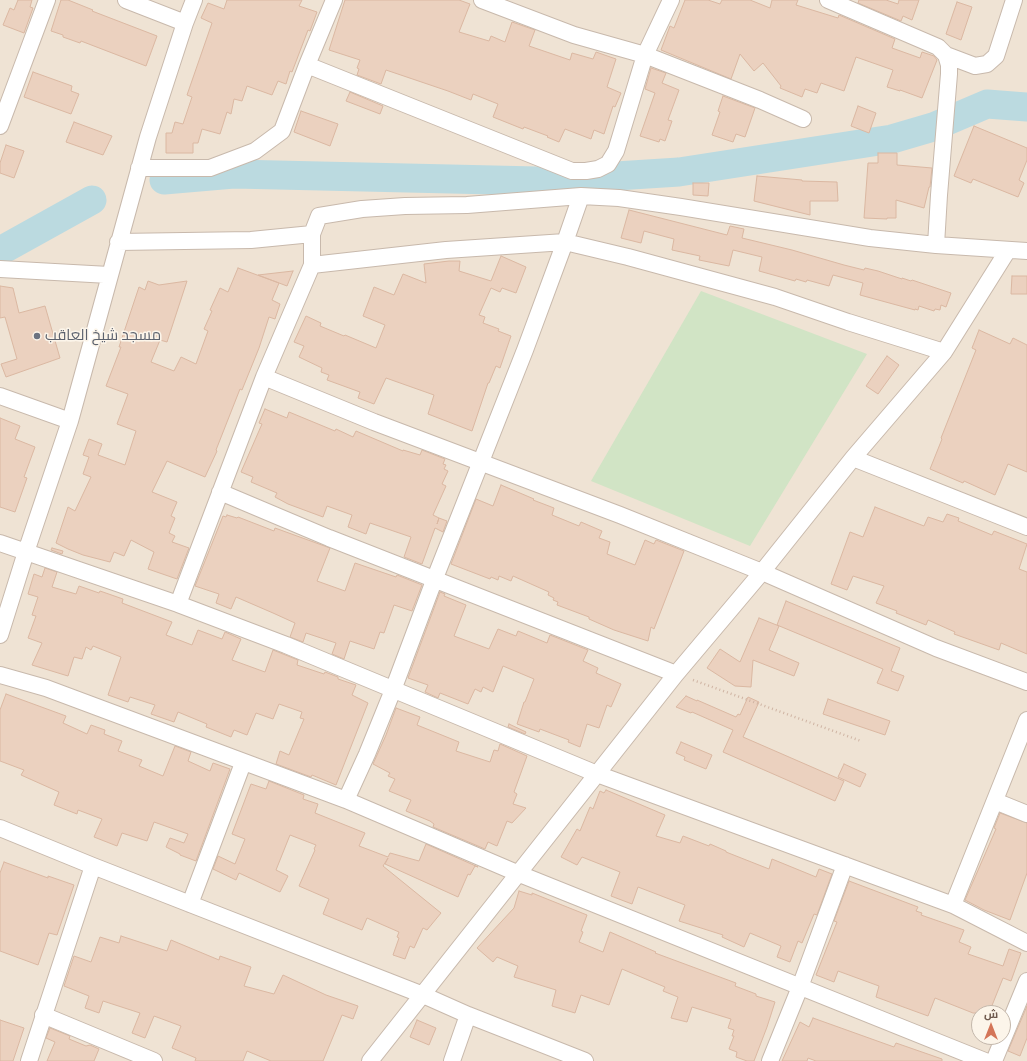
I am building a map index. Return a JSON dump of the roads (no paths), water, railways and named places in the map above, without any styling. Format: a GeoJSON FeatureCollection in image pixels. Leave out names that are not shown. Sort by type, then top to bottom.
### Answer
{"type":"FeatureCollection","features":[{"type":"Feature","properties":{"kind":"street"},"geometry":{"type":"LineString","coordinates":[[0,126],[5,98],[47,0]]}},
{"type":"Feature","properties":{"kind":"street"},"geometry":{"type":"LineString","coordinates":[[126,0],[185,22]]}},
{"type":"Feature","properties":{"kind":"street"},"geometry":{"type":"LineString","coordinates":[[0,635],[70,421],[109,274],[148,137],[185,22],[194,0]]}},
{"type":"Feature","properties":{"kind":"street"},"geometry":{"type":"LineString","coordinates":[[139,168],[210,168],[255,151],[282,132],[307,65],[334,0]]}},
{"type":"Feature","properties":{"kind":"street"},"geometry":{"type":"LineString","coordinates":[[482,0],[574,35],[645,55],[760,100],[783,112],[803,119]]}},
{"type":"Feature","properties":{"kind":"street"},"geometry":{"type":"LineString","coordinates":[[307,65],[572,171],[598,169],[608,164],[616,152],[645,55],[671,0]]}},
{"type":"Feature","properties":{"kind":"street"},"geometry":{"type":"LineString","coordinates":[[828,0],[938,47],[946,55],[975,66],[987,64],[996,56],[1014,0]]}},
{"type":"Feature","properties":{"kind":"street"},"geometry":{"type":"LineString","coordinates":[[936,245],[949,74],[949,65],[946,55]]}},
{"type":"Feature","properties":{"kind":"street"},"geometry":{"type":"LineString","coordinates":[[346,800],[367,754],[393,690],[435,578],[482,462],[581,196]]}},
{"type":"Feature","properties":{"kind":"street"},"geometry":{"type":"LineString","coordinates":[[178,604],[264,377],[312,265],[312,234],[319,216],[362,209],[405,206],[467,205],[581,196],[635,200],[870,238],[936,245],[1027,251]]}},
{"type":"Feature","properties":{"kind":"street"},"geometry":{"type":"LineString","coordinates":[[118,242],[251,240],[312,234]]}},
{"type":"Feature","properties":{"kind":"street"},"geometry":{"type":"LineString","coordinates":[[312,265],[446,250],[565,242],[628,257],[775,298],[944,352]]}},
{"type":"Feature","properties":{"kind":"street"},"geometry":{"type":"LineString","coordinates":[[370,1061],[676,674],[762,572],[853,458],[944,352],[1008,250]]}},
{"type":"Feature","properties":{"kind":"street"},"geometry":{"type":"LineString","coordinates":[[0,269],[109,274]]}},
{"type":"Feature","properties":{"kind":"street"},"geometry":{"type":"LineString","coordinates":[[264,377],[374,422],[620,515],[762,572],[936,648],[1027,682]]}},
{"type":"Feature","properties":{"kind":"street"},"geometry":{"type":"LineString","coordinates":[[0,396],[70,421]]}},
{"type":"Feature","properties":{"kind":"street"},"geometry":{"type":"LineString","coordinates":[[853,458],[1027,527]]}},
{"type":"Feature","properties":{"kind":"street"},"geometry":{"type":"LineString","coordinates":[[220,492],[329,538],[435,578],[676,674]]}},
{"type":"Feature","properties":{"kind":"street"},"geometry":{"type":"LineString","coordinates":[[0,543],[178,604],[286,645],[597,774],[953,905],[1027,943]]}},
{"type":"Feature","properties":{"kind":"street"},"geometry":{"type":"LineString","coordinates":[[0,675],[46,688],[243,763],[346,800],[518,873],[985,1061]]}},
{"type":"Feature","properties":{"kind":"street"},"geometry":{"type":"LineString","coordinates":[[953,905],[1027,720]]}},
{"type":"Feature","properties":{"kind":"street"},"geometry":{"type":"LineString","coordinates":[[190,904],[243,763]]}},
{"type":"Feature","properties":{"kind":"street"},"geometry":{"type":"LineString","coordinates":[[995,801],[1027,814]]}},
{"type":"Feature","properties":{"kind":"street"},"geometry":{"type":"LineString","coordinates":[[0,828],[423,995],[468,1015],[585,1061]]}},
{"type":"Feature","properties":{"kind":"street"},"geometry":{"type":"LineString","coordinates":[[770,1061],[800,987],[845,865]]}},
{"type":"Feature","properties":{"kind":"street"},"geometry":{"type":"LineString","coordinates":[[29,1061],[93,866]]}},
{"type":"Feature","properties":{"kind":"street"},"geometry":{"type":"LineString","coordinates":[[994,1061],[1027,981]]}},
{"type":"Feature","properties":{"kind":"street"},"geometry":{"type":"LineString","coordinates":[[43,1015],[154,1061]]}},
{"type":"Feature","properties":{"kind":"street"},"geometry":{"type":"LineString","coordinates":[[452,1061],[468,1015]]}},
{"type":"Feature","properties":{"kind":"waterway"},"geometry":{"type":"LineString","coordinates":[[164,180],[234,174],[537,181],[679,172],[892,139],[933,127],[987,104],[1027,107]]}},
{"type":"Feature","properties":{"kind":"waterway"},"geometry":{"type":"LineString","coordinates":[[0,251],[92,200]]}},
{"type":"Feature","properties":{"kind":"place","name":"مسجد شيخ العاقب"},"geometry":{"type":"Point","coordinates":[37,336]}}]}
